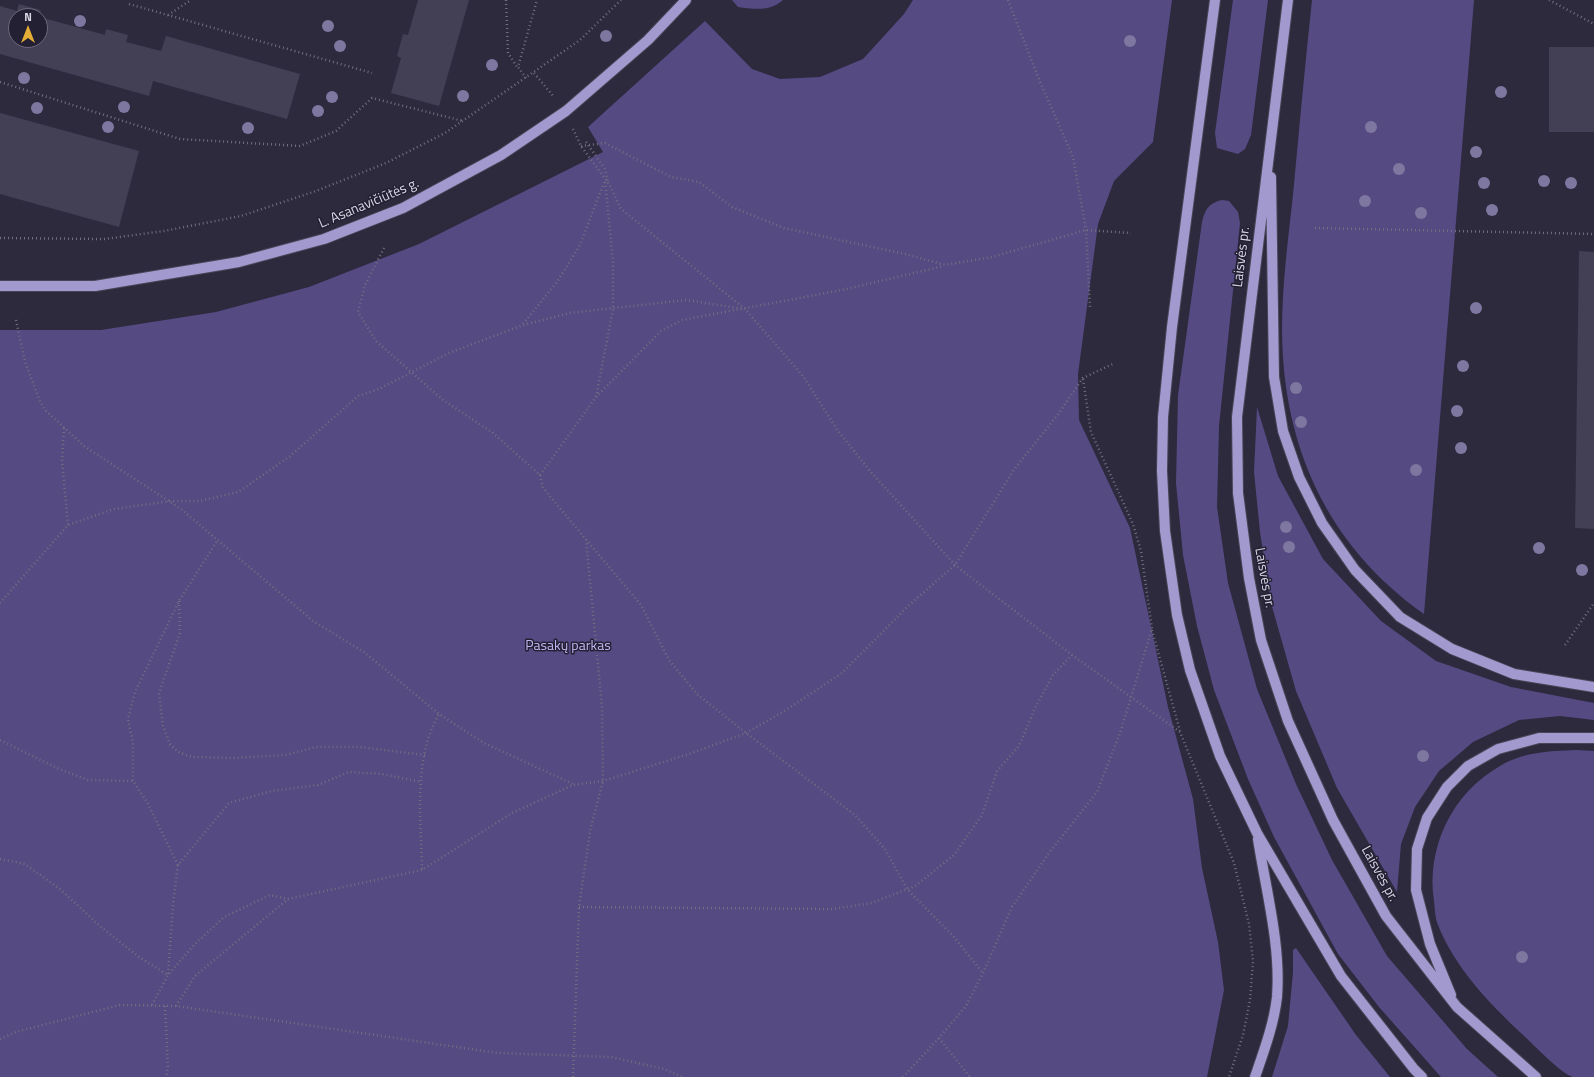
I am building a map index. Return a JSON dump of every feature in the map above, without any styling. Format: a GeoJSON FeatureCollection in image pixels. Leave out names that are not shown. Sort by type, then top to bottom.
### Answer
{"type":"FeatureCollection","features":[{"type":"Feature","properties":{"kind":"main road","name":"L. Asanavičiūtės g."},"geometry":{"type":"LineString","coordinates":[[0,286],[95,286],[239,262],[324,239],[403,208],[501,155],[566,111],[648,40],[686,0]]}},
{"type":"Feature","properties":{"kind":"main road"},"geometry":{"type":"LineString","coordinates":[[1215,0],[1172,327],[1163,417],[1162,471],[1165,531],[1177,615],[1190,670],[1220,756],[1257,834],[1341,976],[1414,1069],[1422,1077]]}},
{"type":"Feature","properties":{"kind":"main road","name":"Laisvės pr."},"geometry":{"type":"LineString","coordinates":[[1288,0],[1237,417],[1238,493],[1249,578],[1261,640],[1288,721],[1332,820],[1386,916],[1457,1007],[1536,1077]]}},
{"type":"Feature","properties":{"kind":"main road"},"geometry":{"type":"LineString","coordinates":[[1271,142],[1274,377],[1283,431],[1299,477],[1322,523],[1355,570],[1400,617],[1452,649],[1514,674],[1594,687]]}},
{"type":"Feature","properties":{"kind":"main road"},"geometry":{"type":"LineString","coordinates":[[1457,1007],[1430,944],[1416,890],[1417,849],[1427,818],[1447,787],[1468,766],[1498,749],[1539,738],[1594,738]]}},
{"type":"Feature","properties":{"kind":"main road"},"geometry":{"type":"LineString","coordinates":[[1255,1077],[1270,1032],[1277,998],[1276,955],[1257,834]]}},
{"type":"Feature","properties":{"kind":"path"},"geometry":{"type":"LineString","coordinates":[[168,15],[191,0]]}},
{"type":"Feature","properties":{"kind":"path"},"geometry":{"type":"LineString","coordinates":[[506,0],[508,53],[526,78]]}},
{"type":"Feature","properties":{"kind":"path"},"geometry":{"type":"LineString","coordinates":[[518,67],[537,0]]}},
{"type":"Feature","properties":{"kind":"path"},"geometry":{"type":"LineString","coordinates":[[0,238],[105,239],[164,231],[241,216],[316,192],[386,163],[445,133],[580,40],[621,0]]}},
{"type":"Feature","properties":{"kind":"path"},"geometry":{"type":"LineString","coordinates":[[1008,0],[1040,82],[1074,156],[1086,230],[1090,307]]}},
{"type":"Feature","properties":{"kind":"path"},"geometry":{"type":"LineString","coordinates":[[1549,0],[1594,24]]}},
{"type":"Feature","properties":{"kind":"path"},"geometry":{"type":"LineString","coordinates":[[129,4],[372,73]]}},
{"type":"Feature","properties":{"kind":"path"},"geometry":{"type":"LineString","coordinates":[[0,82],[180,139],[300,146],[336,131],[372,98],[463,121]]}},
{"type":"Feature","properties":{"kind":"path"},"geometry":{"type":"LineString","coordinates":[[586,142],[605,169],[609,184],[621,208],[745,310],[803,376],[838,431],[870,471],[955,565],[1072,655],[1180,732]]}},
{"type":"Feature","properties":{"kind":"path"},"geometry":{"type":"LineString","coordinates":[[609,184],[581,146],[605,142],[671,177],[699,182],[732,207],[784,228],[905,254],[945,265]]}},
{"type":"Feature","properties":{"kind":"path"},"geometry":{"type":"LineString","coordinates":[[596,397],[613,310],[613,262],[605,179]]}},
{"type":"Feature","properties":{"kind":"path"},"geometry":{"type":"LineString","coordinates":[[523,325],[557,282],[580,245],[605,179]]}},
{"type":"Feature","properties":{"kind":"path"},"geometry":{"type":"LineString","coordinates":[[1315,228],[1594,234]]}},
{"type":"Feature","properties":{"kind":"path"},"geometry":{"type":"LineString","coordinates":[[540,475],[596,397],[661,331],[682,320],[745,310],[842,290],[945,265],[992,258],[1086,230],[1132,233]]}},
{"type":"Feature","properties":{"kind":"path"},"geometry":{"type":"LineString","coordinates":[[384,248],[365,285],[358,312],[376,341],[444,400],[493,433],[540,475],[544,488],[641,605],[669,660],[697,694],[855,815],[885,849],[907,889],[953,936],[983,973]]}},
{"type":"Feature","properties":{"kind":"path"},"geometry":{"type":"LineString","coordinates":[[0,603],[68,524],[114,509],[171,501],[200,501],[238,492],[289,457],[358,396],[449,353],[523,325],[570,313],[613,310],[686,300],[745,310]]}},
{"type":"Feature","properties":{"kind":"path"},"geometry":{"type":"LineString","coordinates":[[16,320],[25,362],[40,401],[45,410],[84,446],[171,501],[312,621],[364,652],[439,714],[484,744],[573,784]]}},
{"type":"Feature","properties":{"kind":"path"},"geometry":{"type":"LineString","coordinates":[[152,1005],[168,975],[194,944],[224,917],[270,895],[288,899],[422,870],[512,813],[573,784],[603,781],[692,753],[746,733],[786,710],[842,673],[908,606],[955,565],[1013,471],[1059,413],[1083,378],[1115,363]]}},
{"type":"Feature","properties":{"kind":"path"},"geometry":{"type":"LineString","coordinates":[[1083,378],[1091,432],[1134,524],[1141,551],[1152,629],[1180,732],[1234,863],[1249,924],[1253,961],[1250,1000],[1243,1035],[1229,1077]]}},
{"type":"Feature","properties":{"kind":"path"},"geometry":{"type":"LineString","coordinates":[[64,427],[62,460],[68,524]]}},
{"type":"Feature","properties":{"kind":"path"},"geometry":{"type":"LineString","coordinates":[[573,1077],[579,907],[590,831],[603,781],[602,707],[586,537]]}},
{"type":"Feature","properties":{"kind":"path"},"geometry":{"type":"LineString","coordinates":[[178,864],[147,802],[133,781],[132,743],[128,719],[134,692],[179,601],[217,541]]}},
{"type":"Feature","properties":{"kind":"path"},"geometry":{"type":"LineString","coordinates":[[179,601],[180,633],[159,693],[163,726],[170,744],[178,752],[192,758],[234,758],[285,755],[316,746],[360,747],[425,755]]}},
{"type":"Feature","properties":{"kind":"path"},"geometry":{"type":"LineString","coordinates":[[1565,645],[1594,602]]}},
{"type":"Feature","properties":{"kind":"path"},"geometry":{"type":"LineString","coordinates":[[902,1077],[939,1038],[966,1006],[983,973],[1012,907],[1049,853],[1097,792],[1120,733],[1130,696],[1152,629]]}},
{"type":"Feature","properties":{"kind":"path"},"geometry":{"type":"LineString","coordinates":[[579,907],[832,909],[872,902],[916,886],[954,855],[982,815],[997,771],[1018,746],[1035,708],[1053,675],[1072,655]]}},
{"type":"Feature","properties":{"kind":"path"},"geometry":{"type":"LineString","coordinates":[[422,870],[421,782],[425,755],[433,726],[439,714]]}},
{"type":"Feature","properties":{"kind":"path"},"geometry":{"type":"LineString","coordinates":[[0,740],[59,769],[88,780],[133,781]]}},
{"type":"Feature","properties":{"kind":"path"},"geometry":{"type":"LineString","coordinates":[[168,975],[172,904],[178,864],[229,803],[272,791],[318,785],[348,772],[382,774],[421,782]]}},
{"type":"Feature","properties":{"kind":"path"},"geometry":{"type":"LineString","coordinates":[[0,859],[25,864],[61,890],[101,927],[139,957],[168,975]]}},
{"type":"Feature","properties":{"kind":"path"},"geometry":{"type":"LineString","coordinates":[[176,1006],[195,976],[288,899]]}},
{"type":"Feature","properties":{"kind":"path"},"geometry":{"type":"LineString","coordinates":[[0,1039],[16,1032],[120,1005],[176,1006],[498,1053],[611,1057],[664,1069],[682,1077]]}},
{"type":"Feature","properties":{"kind":"path"},"geometry":{"type":"LineString","coordinates":[[165,1006],[168,1066],[166,1077]]}},
{"type":"Feature","properties":{"kind":"path"},"geometry":{"type":"LineString","coordinates":[[939,1038],[970,1077]]}},
{"type":"Feature","properties":{"kind":"green space"},"geometry":{"type":"Polygon","coordinates":[[[732,0],[783,0],[778,4],[767,8],[755,9],[738,7],[732,0]]]}},
{"type":"Feature","properties":{"kind":"green space","name":"Pasakų parkas"},"geometry":{"type":"Polygon","coordinates":[[[913,0],[1172,0],[1153,142],[1114,181],[1098,224],[1078,374],[1079,420],[1130,528],[1168,707],[1193,799],[1202,868],[1218,942],[1224,990],[1207,1077],[0,1077],[0,330],[101,330],[216,312],[309,287],[419,244],[603,152],[588,127],[705,21],[752,69],[780,79],[820,77],[863,59],[904,14],[913,0]]]}},
{"type":"Feature","properties":{"kind":"green space"},"geometry":{"type":"Polygon","coordinates":[[[1233,0],[1268,0],[1251,135],[1245,149],[1238,154],[1217,148],[1215,133],[1233,0]]]}},
{"type":"Feature","properties":{"kind":"green space"},"geometry":{"type":"Polygon","coordinates":[[[1312,0],[1474,0],[1424,614],[1390,587],[1361,558],[1337,525],[1317,491],[1302,454],[1291,415],[1284,374],[1282,331],[1283,297],[1312,0]]]}},
{"type":"Feature","properties":{"kind":"green space"},"geometry":{"type":"Polygon","coordinates":[[[1222,200],[1229,201],[1238,212],[1240,223],[1219,426],[1217,507],[1228,583],[1257,689],[1296,784],[1332,860],[1387,956],[1467,1049],[1498,1077],[1441,1077],[1379,1007],[1338,954],[1274,837],[1248,779],[1214,690],[1197,626],[1183,555],[1176,483],[1178,395],[1202,222],[1208,207],[1222,200]]]}},
{"type":"Feature","properties":{"kind":"green space"},"geometry":{"type":"Polygon","coordinates":[[[1257,407],[1278,476],[1323,559],[1381,621],[1436,661],[1511,687],[1594,703],[1594,720],[1560,716],[1519,720],[1473,742],[1439,771],[1415,807],[1401,844],[1397,892],[1337,788],[1296,691],[1271,603],[1260,532],[1254,472],[1257,407]]]}},
{"type":"Feature","properties":{"kind":"green space"},"geometry":{"type":"Polygon","coordinates":[[[1576,750],[1594,751],[1594,1077],[1573,1077],[1561,1070],[1510,1022],[1474,984],[1454,956],[1438,925],[1435,913],[1433,881],[1434,861],[1446,824],[1468,791],[1483,777],[1509,761],[1527,755],[1576,750]]]}},
{"type":"Feature","properties":{"kind":"green space"},"geometry":{"type":"Polygon","coordinates":[[[1296,948],[1356,1035],[1390,1077],[1272,1077],[1288,1026],[1293,972],[1293,950],[1296,948]]]}},
{"type":"Feature","properties":{"kind":"building"},"geometry":{"type":"Polygon","coordinates":[[[418,0],[469,0],[439,106],[391,93],[401,58],[397,56],[403,34],[408,35],[418,0]]]}},
{"type":"Feature","properties":{"kind":"building"},"geometry":{"type":"Polygon","coordinates":[[[19,4],[34,8],[18,8],[19,4]]]}},
{"type":"Feature","properties":{"kind":"building"},"geometry":{"type":"Polygon","coordinates":[[[0,6],[8,8],[8,48],[48,48],[48,19],[105,35],[106,29],[128,35],[126,42],[161,51],[166,36],[300,74],[287,119],[153,81],[149,96],[0,54],[0,6]]]}},
{"type":"Feature","properties":{"kind":"building"},"geometry":{"type":"Polygon","coordinates":[[[1549,47],[1594,47],[1594,132],[1549,132],[1549,47]]]}},
{"type":"Feature","properties":{"kind":"building"},"geometry":{"type":"Polygon","coordinates":[[[0,113],[139,151],[119,227],[0,194],[0,113]]]}},
{"type":"Feature","properties":{"kind":"building"},"geometry":{"type":"Polygon","coordinates":[[[1579,251],[1594,252],[1594,529],[1575,528],[1579,251]]]}}]}
